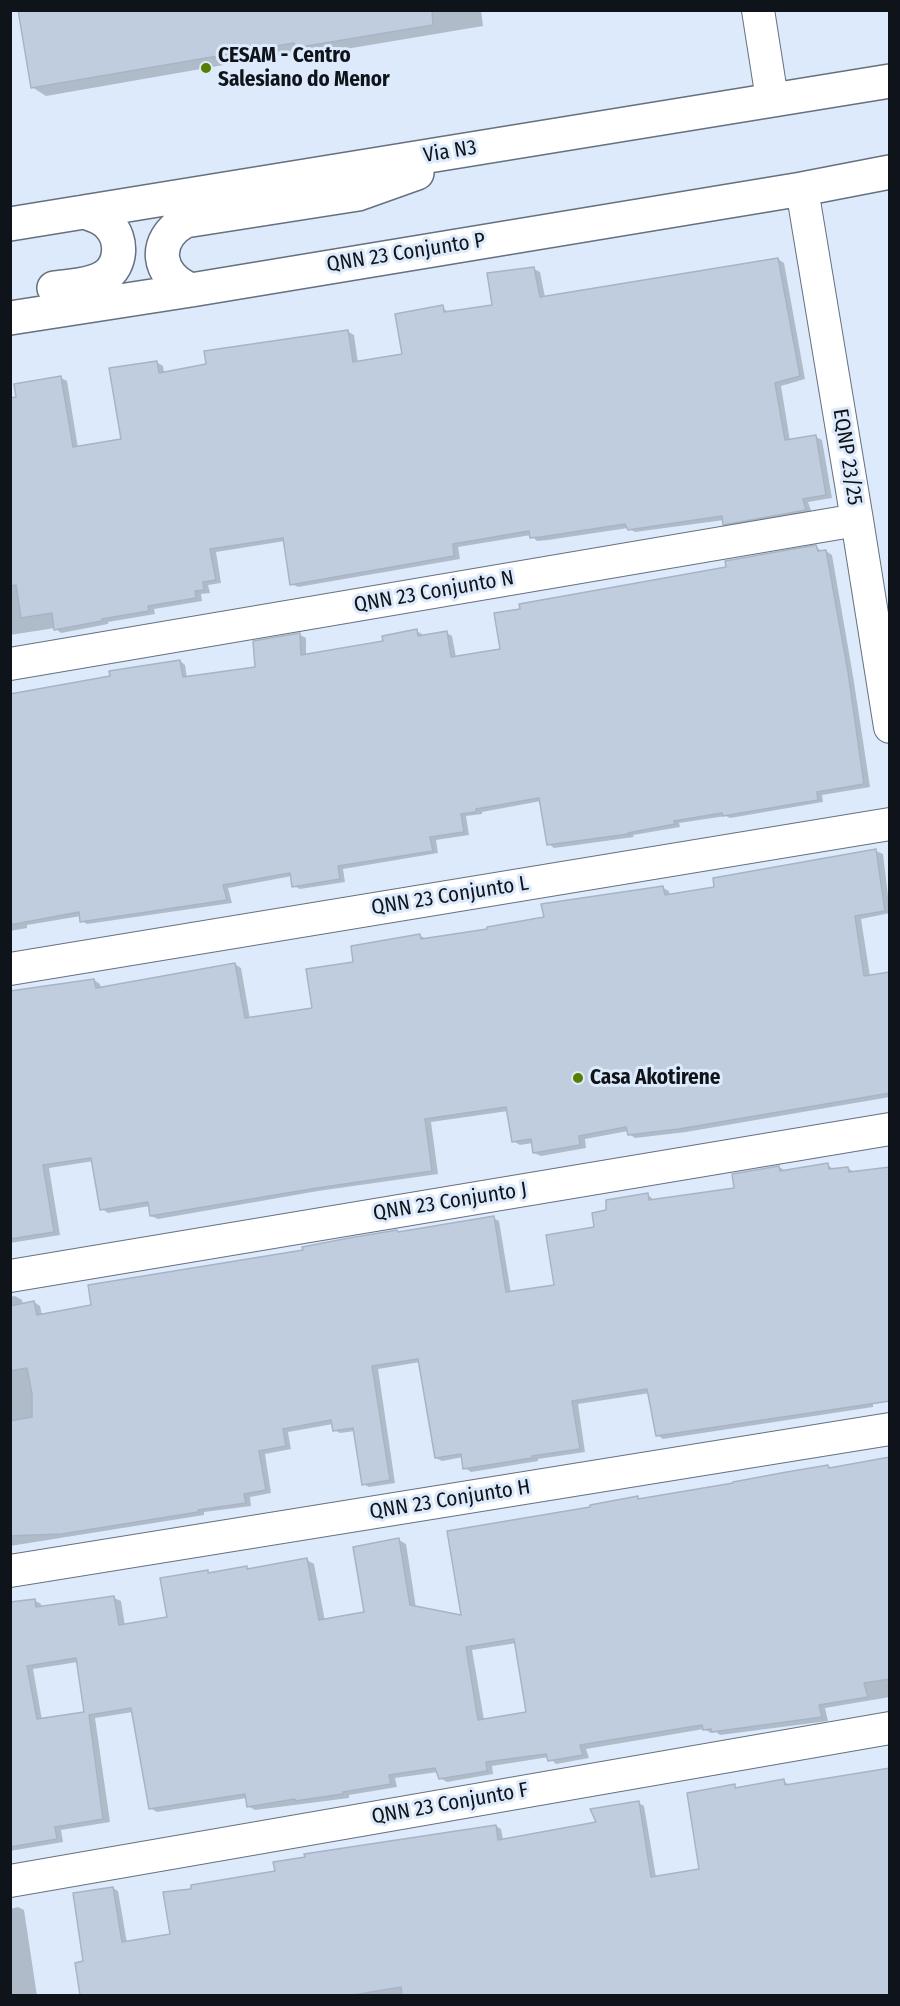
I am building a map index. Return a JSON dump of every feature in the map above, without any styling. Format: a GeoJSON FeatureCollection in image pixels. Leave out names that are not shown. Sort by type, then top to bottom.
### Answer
{"type":"FeatureCollection","features":[{"type":"Feature","properties":{"kind":"main road","name":"Via N3"},"geometry":{"type":"LineString","coordinates":[[10,224],[890,81]]}},
{"type":"Feature","properties":{"kind":"main road"},"geometry":{"type":"LineString","coordinates":[[191,290],[171,278],[162,257],[163,245],[168,235],[176,226],[185,221],[358,194],[495,145]]}},
{"type":"Feature","properties":{"kind":"main road"},"geometry":{"type":"LineString","coordinates":[[802,189],[890,172]]}},
{"type":"Feature","properties":{"kind":"main road","name":"QNN 23 Conjunto P"},"geometry":{"type":"LineString","coordinates":[[10,318],[802,189]]}},
{"type":"Feature","properties":{"kind":"main road"},"geometry":{"type":"LineString","coordinates":[[10,295],[96,281],[106,276],[118,258],[117,235],[99,217],[84,212]]}},
{"type":"Feature","properties":{"kind":"street"},"geometry":{"type":"LineString","coordinates":[[758,10],[772,99]]}},
{"type":"Feature","properties":{"kind":"street","name":"EQNP 23/25"},"geometry":{"type":"LineString","coordinates":[[802,189],[890,727]]}},
{"type":"Feature","properties":{"kind":"street","name":"QNN 23 Conjunto N"},"geometry":{"type":"LineString","coordinates":[[10,664],[857,520]]}},
{"type":"Feature","properties":{"kind":"street","name":"QNN 23 Conjunto L"},"geometry":{"type":"LineString","coordinates":[[10,969],[890,824]]}},
{"type":"Feature","properties":{"kind":"street","name":"QNN 23 Conjunto J"},"geometry":{"type":"LineString","coordinates":[[10,1276],[890,1129]]}},
{"type":"Feature","properties":{"kind":"street","name":"QNN 23 Conjunto H"},"geometry":{"type":"LineString","coordinates":[[10,1571],[890,1429]]}},
{"type":"Feature","properties":{"kind":"street","name":"QNN 23 Conjunto F"},"geometry":{"type":"LineString","coordinates":[[10,1881],[890,1728]]}},
{"type":"Feature","properties":{"kind":"building"},"geometry":{"type":"Polygon","coordinates":[[[18,10],[432,10],[433,25],[295,48],[294,43],[31,88],[18,10]]]}},
{"type":"Feature","properties":{"kind":"building"},"geometry":{"type":"Polygon","coordinates":[[[778,258],[800,376],[775,383],[785,440],[816,435],[826,495],[803,499],[806,510],[723,525],[722,516],[628,530],[625,524],[530,538],[529,531],[453,544],[454,556],[290,585],[283,538],[210,549],[216,580],[203,582],[204,590],[195,591],[196,598],[148,606],[149,611],[54,630],[52,613],[21,618],[16,585],[10,586],[10,398],[16,397],[14,384],[61,376],[73,447],[121,439],[109,368],[157,361],[159,373],[206,364],[204,351],[348,330],[353,362],[402,354],[395,314],[443,305],[444,312],[492,305],[487,273],[534,267],[540,297],[778,258]]]}},
{"type":"Feature","properties":{"kind":"building"},"geometry":{"type":"Polygon","coordinates":[[[816,545],[818,551],[826,550],[848,672],[864,784],[817,792],[818,800],[723,816],[722,813],[674,821],[675,824],[629,834],[547,845],[539,798],[476,809],[476,812],[461,814],[464,832],[430,837],[433,851],[338,866],[340,879],[292,887],[290,873],[223,885],[227,900],[80,922],[79,912],[10,925],[10,694],[110,676],[109,671],[180,660],[183,677],[255,667],[253,641],[300,633],[301,655],[383,641],[382,636],[417,629],[418,636],[447,631],[451,657],[500,649],[494,613],[520,609],[519,604],[726,567],[725,561],[816,545]]]}},
{"type":"Feature","properties":{"kind":"building"},"geometry":{"type":"Polygon","coordinates":[[[876,849],[885,911],[855,916],[864,976],[890,972],[890,1093],[679,1129],[628,1135],[626,1127],[579,1136],[580,1145],[533,1153],[531,1139],[512,1142],[506,1107],[425,1119],[432,1171],[150,1216],[148,1202],[100,1210],[91,1158],[43,1165],[54,1232],[10,1239],[10,991],[94,979],[96,988],[235,963],[245,1018],[312,1008],[306,969],[353,962],[351,946],[420,934],[421,939],[487,929],[487,927],[544,917],[541,904],[663,886],[665,895],[714,887],[713,878],[876,849]]]}},
{"type":"Feature","properties":{"kind":"building"},"geometry":{"type":"Polygon","coordinates":[[[828,1163],[829,1169],[848,1167],[849,1172],[890,1167],[890,1401],[656,1436],[647,1389],[572,1401],[580,1449],[463,1469],[461,1454],[435,1458],[418,1359],[372,1366],[390,1480],[362,1485],[353,1428],[333,1431],[331,1420],[283,1429],[286,1446],[259,1451],[266,1490],[244,1494],[246,1503],[62,1534],[10,1536],[10,1421],[32,1417],[32,1394],[27,1368],[10,1371],[10,1306],[34,1301],[37,1315],[91,1305],[88,1285],[303,1250],[302,1247],[349,1238],[494,1216],[506,1292],[554,1285],[546,1235],[594,1227],[592,1213],[606,1210],[606,1200],[648,1193],[649,1200],[734,1188],[732,1174],[779,1166],[780,1171],[828,1163]]]}},
{"type":"Feature","properties":{"kind":"building"},"geometry":{"type":"Polygon","coordinates":[[[890,1457],[890,1679],[864,1683],[868,1697],[819,1705],[822,1717],[712,1732],[711,1729],[703,1730],[702,1725],[580,1745],[583,1755],[548,1761],[546,1754],[486,1762],[487,1771],[439,1779],[435,1768],[389,1775],[391,1784],[343,1792],[343,1794],[247,1807],[245,1794],[149,1809],[131,1708],[89,1715],[103,1819],[55,1827],[57,1839],[10,1847],[10,1602],[35,1599],[36,1607],[114,1596],[119,1625],[167,1617],[160,1578],[208,1570],[208,1573],[247,1566],[247,1569],[307,1558],[319,1620],[364,1612],[353,1547],[399,1538],[410,1605],[461,1615],[447,1531],[590,1507],[590,1505],[638,1496],[638,1499],[828,1465],[829,1468],[890,1457]],[[514,1639],[466,1647],[478,1720],[526,1712],[514,1639]],[[76,1658],[27,1666],[37,1719],[84,1712],[76,1658]]]}},
{"type":"Feature","properties":{"kind":"building"},"geometry":{"type":"Polygon","coordinates":[[[890,1768],[890,1995],[402,1995],[401,1987],[354,1995],[80,1995],[75,1963],[83,1961],[73,1893],[113,1887],[122,1942],[170,1934],[163,1892],[191,1889],[191,1885],[275,1871],[273,1862],[305,1857],[304,1854],[496,1825],[498,1840],[596,1822],[590,1809],[639,1801],[651,1877],[699,1869],[687,1793],[735,1784],[735,1788],[784,1779],[785,1785],[890,1768]]]}},
{"type":"Feature","properties":{"kind":"place","name":"CESAM - Centro Salesiano do Menor"},"geometry":{"type":"Point","coordinates":[206,68]}},
{"type":"Feature","properties":{"kind":"place","name":"Casa Akotirene"},"geometry":{"type":"Point","coordinates":[578,1078]}}]}
